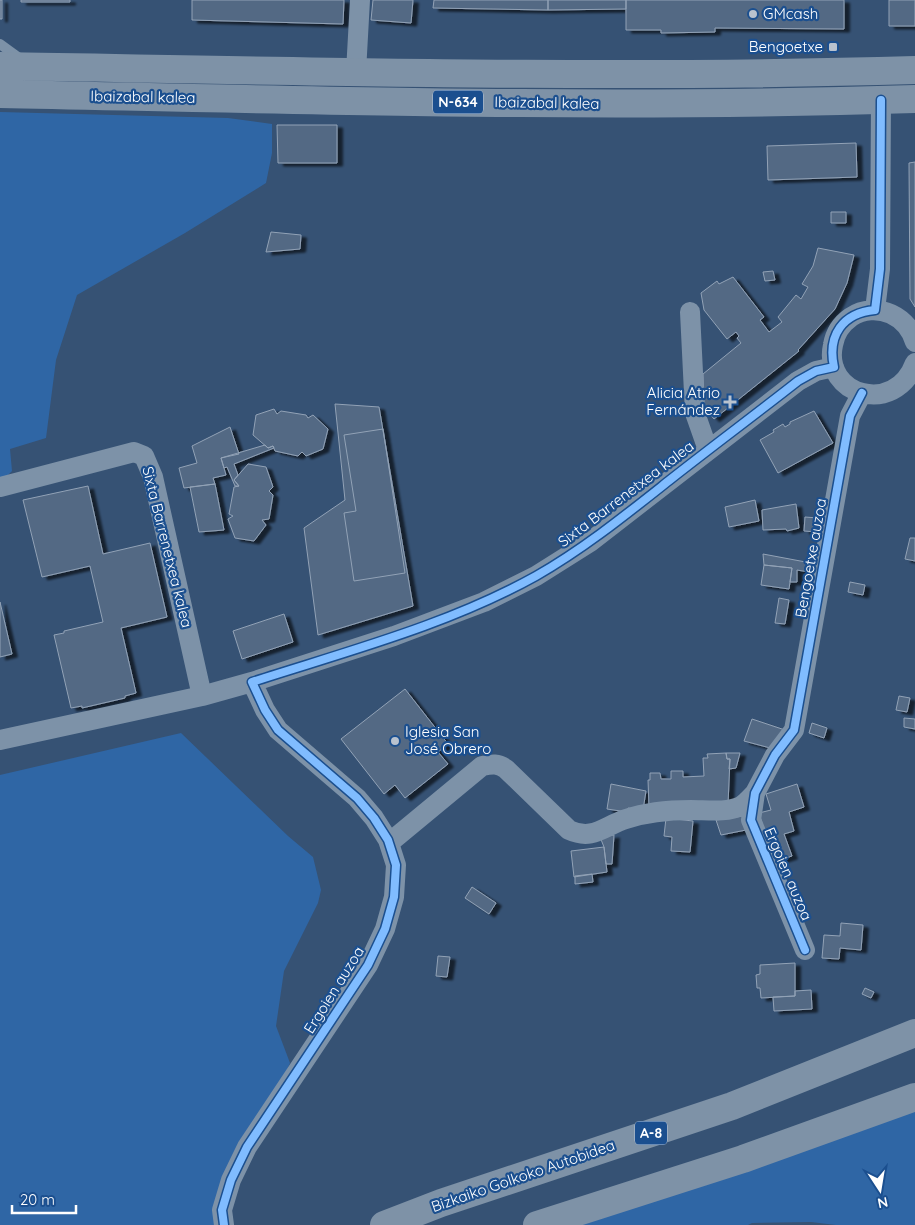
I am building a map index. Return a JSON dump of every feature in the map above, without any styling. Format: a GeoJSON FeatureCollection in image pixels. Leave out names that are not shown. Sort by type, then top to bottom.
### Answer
{"type":"FeatureCollection","features":[{"type":"Feature","properties":{"kind":"highway","name":"Ibaizabal kalea"},"geometry":{"type":"LineString","coordinates":[[0,66],[612,75],[795,74],[915,70]]}},
{"type":"Feature","properties":{"kind":"highway","name":"Ibaizabal kalea"},"geometry":{"type":"LineString","coordinates":[[0,94],[593,104],[795,103],[915,99]]}},
{"type":"Feature","properties":{"kind":"highway","name":"Bizkaiko Golkoko Autobidea"},"geometry":{"type":"LineString","coordinates":[[384,1225],[732,1106],[915,1033]]}},
{"type":"Feature","properties":{"kind":"highway"},"geometry":{"type":"LineString","coordinates":[[537,1225],[742,1159],[915,1097]]}},
{"type":"Feature","properties":{"kind":"street"},"geometry":{"type":"LineString","coordinates":[[356,72],[360,0]]}},
{"type":"Feature","properties":{"kind":"street"},"geometry":{"type":"LineString","coordinates":[[875,310],[880,269],[881,100]]}},
{"type":"Feature","properties":{"kind":"street"},"geometry":{"type":"LineString","coordinates":[[915,342],[906,324],[897,316],[875,310],[855,314],[840,328],[832,347],[834,367],[845,384],[862,393],[882,394],[899,386],[906,380],[915,363]]}},
{"type":"Feature","properties":{"kind":"street"},"geometry":{"type":"LineString","coordinates":[[690,312],[695,413],[708,450]]}},
{"type":"Feature","properties":{"kind":"street","name":"Sixta Barrenetxea kalea"},"geometry":{"type":"LineString","coordinates":[[0,740],[202,696],[252,682],[385,640],[484,602],[536,576],[590,542],[798,381],[816,371],[834,367]]}},
{"type":"Feature","properties":{"kind":"street","name":"Bengoetxe auzoa"},"geometry":{"type":"LineString","coordinates":[[794,730],[850,416],[862,393]]}},
{"type":"Feature","properties":{"kind":"street","name":"Sixta Barrenetxea kalea"},"geometry":{"type":"LineString","coordinates":[[0,487],[134,452],[144,456],[153,477],[202,696]]}},
{"type":"Feature","properties":{"kind":"street","name":"Ergoien auzoa"},"geometry":{"type":"LineString","coordinates":[[224,1225],[222,1210],[231,1180],[247,1147],[368,966],[385,929],[394,897],[396,865],[389,843],[374,818],[357,798],[278,730],[264,710],[252,682]]}},
{"type":"Feature","properties":{"kind":"street","name":"Ergoien auzoa"},"geometry":{"type":"LineString","coordinates":[[389,843],[482,766],[493,764],[500,764],[506,769],[569,830],[577,834],[597,833],[608,826],[628,818],[650,813],[680,810],[724,810],[742,806],[755,793],[775,755],[794,730]]}},
{"type":"Feature","properties":{"kind":"street","name":"Ergoien auzoa"},"geometry":{"type":"LineString","coordinates":[[755,793],[751,820],[805,950]]}},
{"type":"Feature","properties":{"kind":"lane"},"geometry":{"type":"LineString","coordinates":[[0,44],[32,66]]}},
{"type":"Feature","properties":{"kind":"shaded area"},"geometry":{"type":"Polygon","coordinates":[[[0,112],[228,118],[272,124],[272,153],[266,183],[185,233],[77,295],[56,360],[46,438],[10,449],[12,471],[4,479],[0,480],[0,112]]]}},
{"type":"Feature","properties":{"kind":"shaded area"},"geometry":{"type":"Polygon","coordinates":[[[181,733],[288,836],[313,857],[321,890],[318,903],[284,971],[276,1026],[290,1063],[221,1225],[0,1225],[0,775],[181,733]]]}},
{"type":"Feature","properties":{"kind":"shaded area"},"geometry":{"type":"Polygon","coordinates":[[[915,1100],[915,1225],[836,1225],[811,1222],[752,1223],[748,1225],[553,1225],[915,1100]]]}},
{"type":"Feature","properties":{"kind":"building"},"geometry":{"type":"Polygon","coordinates":[[[0,0],[2,0],[2,19],[0,19],[0,0]]]}},
{"type":"Feature","properties":{"kind":"building"},"geometry":{"type":"Polygon","coordinates":[[[21,0],[70,0],[70,2],[21,2],[21,0]]]}},
{"type":"Feature","properties":{"kind":"building"},"geometry":{"type":"Polygon","coordinates":[[[192,0],[344,0],[343,24],[192,20],[192,0]]]}},
{"type":"Feature","properties":{"kind":"building"},"geometry":{"type":"Polygon","coordinates":[[[373,0],[413,0],[411,23],[371,20],[373,0]]]}},
{"type":"Feature","properties":{"kind":"building"},"geometry":{"type":"Polygon","coordinates":[[[434,0],[548,0],[548,10],[433,8],[434,0]]]}},
{"type":"Feature","properties":{"kind":"building"},"geometry":{"type":"Polygon","coordinates":[[[548,0],[626,0],[626,9],[548,10],[548,0]]]}},
{"type":"Feature","properties":{"kind":"building"},"geometry":{"type":"Polygon","coordinates":[[[626,0],[844,0],[844,29],[715,28],[715,32],[661,33],[661,30],[626,30],[626,0]]]}},
{"type":"Feature","properties":{"kind":"building"},"geometry":{"type":"Polygon","coordinates":[[[889,0],[915,0],[915,26],[889,26],[889,0]]]}},
{"type":"Feature","properties":{"kind":"building"},"geometry":{"type":"Polygon","coordinates":[[[277,125],[337,125],[337,163],[278,163],[277,125]]]}},
{"type":"Feature","properties":{"kind":"building"},"geometry":{"type":"Polygon","coordinates":[[[856,143],[857,177],[768,180],[767,146],[856,143]]]}},
{"type":"Feature","properties":{"kind":"building"},"geometry":{"type":"Polygon","coordinates":[[[915,162],[915,307],[910,299],[909,163],[915,162]]]}},
{"type":"Feature","properties":{"kind":"building"},"geometry":{"type":"Polygon","coordinates":[[[831,212],[846,212],[846,223],[831,223],[831,212]]]}},
{"type":"Feature","properties":{"kind":"building"},"geometry":{"type":"Polygon","coordinates":[[[271,232],[301,235],[300,249],[266,252],[271,232]]]}},
{"type":"Feature","properties":{"kind":"building"},"geometry":{"type":"Polygon","coordinates":[[[818,248],[854,255],[847,283],[835,309],[799,351],[714,419],[704,407],[703,374],[741,343],[737,338],[739,336],[736,332],[727,339],[704,310],[701,293],[717,281],[719,284],[733,277],[764,317],[760,320],[769,332],[782,322],[778,317],[796,295],[801,299],[808,287],[802,284],[813,266],[818,248]]]}},
{"type":"Feature","properties":{"kind":"building"},"geometry":{"type":"Polygon","coordinates":[[[773,271],[775,280],[765,281],[763,272],[773,271]]]}},
{"type":"Feature","properties":{"kind":"building"},"geometry":{"type":"Polygon","coordinates":[[[335,404],[379,407],[413,606],[318,635],[304,528],[345,500],[335,404]]]}},
{"type":"Feature","properties":{"kind":"building"},"geometry":{"type":"Polygon","coordinates":[[[274,409],[277,414],[281,411],[306,415],[308,418],[313,415],[328,429],[323,449],[306,456],[302,452],[298,456],[275,451],[273,446],[268,448],[253,435],[256,415],[274,409]]]}},
{"type":"Feature","properties":{"kind":"building"},"geometry":{"type":"Polygon","coordinates":[[[814,411],[833,443],[778,473],[760,440],[783,424],[785,427],[790,422],[814,411]]]}},
{"type":"Feature","properties":{"kind":"building"},"geometry":{"type":"Polygon","coordinates":[[[230,427],[239,454],[221,458],[226,475],[213,478],[215,484],[184,488],[179,468],[197,463],[192,446],[230,427]]]}},
{"type":"Feature","properties":{"kind":"building"},"geometry":{"type":"Polygon","coordinates":[[[383,429],[405,573],[354,581],[344,513],[356,511],[344,435],[383,429]]]}},
{"type":"Feature","properties":{"kind":"building"},"geometry":{"type":"Polygon","coordinates":[[[265,445],[268,448],[273,446],[274,448],[234,464],[238,475],[234,480],[239,486],[235,486],[227,467],[224,468],[221,458],[265,445]]]}},
{"type":"Feature","properties":{"kind":"building"},"geometry":{"type":"Polygon","coordinates":[[[248,464],[266,467],[273,487],[269,491],[273,495],[269,519],[262,520],[266,525],[254,541],[235,538],[228,519],[233,516],[229,514],[234,487],[239,486],[234,480],[248,464]]]}},
{"type":"Feature","properties":{"kind":"building"},"geometry":{"type":"Polygon","coordinates":[[[215,484],[224,530],[199,532],[190,487],[215,484]]]}},
{"type":"Feature","properties":{"kind":"building"},"geometry":{"type":"Polygon","coordinates":[[[88,486],[103,554],[150,543],[167,617],[121,628],[136,693],[125,696],[125,698],[82,708],[82,706],[71,708],[54,635],[103,622],[90,566],[42,577],[23,500],[88,486]]]}},
{"type":"Feature","properties":{"kind":"building"},"geometry":{"type":"Polygon","coordinates":[[[755,500],[759,521],[729,527],[725,507],[755,500]]]}},
{"type":"Feature","properties":{"kind":"building"},"geometry":{"type":"Polygon","coordinates":[[[796,504],[799,528],[787,531],[786,529],[763,530],[762,510],[796,504]]]}},
{"type":"Feature","properties":{"kind":"building"},"geometry":{"type":"Polygon","coordinates":[[[805,517],[818,518],[817,532],[804,531],[805,517]]]}},
{"type":"Feature","properties":{"kind":"building"},"geometry":{"type":"Polygon","coordinates":[[[910,538],[915,538],[915,561],[905,559],[910,538]]]}},
{"type":"Feature","properties":{"kind":"building"},"geometry":{"type":"Polygon","coordinates":[[[763,554],[811,563],[809,572],[797,570],[797,582],[790,582],[792,568],[764,565],[763,554]]]}},
{"type":"Feature","properties":{"kind":"building"},"geometry":{"type":"Polygon","coordinates":[[[764,565],[792,568],[789,589],[761,585],[764,565]]]}},
{"type":"Feature","properties":{"kind":"building"},"geometry":{"type":"Polygon","coordinates":[[[850,582],[865,585],[863,595],[848,592],[850,582]]]}},
{"type":"Feature","properties":{"kind":"building"},"geometry":{"type":"Polygon","coordinates":[[[779,598],[789,600],[785,624],[775,623],[779,598]]]}},
{"type":"Feature","properties":{"kind":"building"},"geometry":{"type":"Polygon","coordinates":[[[0,602],[12,654],[0,657],[0,602]]]}},
{"type":"Feature","properties":{"kind":"building"},"geometry":{"type":"Polygon","coordinates":[[[284,614],[293,642],[242,659],[233,631],[284,614]]]}},
{"type":"Feature","properties":{"kind":"building","name":"Iglesia San José Obrero"},"geometry":{"type":"Polygon","coordinates":[[[405,689],[448,744],[438,752],[448,764],[405,798],[395,785],[384,794],[341,739],[405,689]]]}},
{"type":"Feature","properties":{"kind":"building"},"geometry":{"type":"Polygon","coordinates":[[[899,696],[910,698],[907,712],[896,710],[899,696]]]}},
{"type":"Feature","properties":{"kind":"building"},"geometry":{"type":"Polygon","coordinates":[[[904,718],[915,719],[915,729],[904,727],[904,718]]]}},
{"type":"Feature","properties":{"kind":"building"},"geometry":{"type":"Polygon","coordinates":[[[752,719],[785,730],[774,749],[744,741],[752,719]]]}},
{"type":"Feature","properties":{"kind":"building"},"geometry":{"type":"Polygon","coordinates":[[[812,723],[827,728],[824,738],[809,733],[812,723]]]}},
{"type":"Feature","properties":{"kind":"building"},"geometry":{"type":"Polygon","coordinates":[[[726,753],[727,759],[730,759],[728,804],[649,807],[648,780],[650,780],[650,773],[660,773],[661,779],[671,779],[671,771],[683,771],[683,777],[704,776],[703,758],[708,758],[707,754],[726,753]]]}},
{"type":"Feature","properties":{"kind":"building"},"geometry":{"type":"Polygon","coordinates":[[[726,753],[740,753],[736,768],[729,769],[730,759],[727,759],[726,753]]]}},
{"type":"Feature","properties":{"kind":"building"},"geometry":{"type":"Polygon","coordinates":[[[611,784],[646,791],[643,810],[628,808],[627,812],[607,809],[611,784]]]}},
{"type":"Feature","properties":{"kind":"building"},"geometry":{"type":"Polygon","coordinates":[[[797,784],[804,807],[789,812],[794,831],[784,834],[792,856],[774,862],[759,813],[771,810],[766,794],[797,784]]]}},
{"type":"Feature","properties":{"kind":"building"},"geometry":{"type":"Polygon","coordinates":[[[743,816],[746,830],[721,835],[716,820],[743,816]]]}},
{"type":"Feature","properties":{"kind":"building"},"geometry":{"type":"Polygon","coordinates":[[[666,818],[693,821],[690,852],[671,851],[672,837],[664,836],[666,818]]]}},
{"type":"Feature","properties":{"kind":"building"},"geometry":{"type":"Polygon","coordinates":[[[614,835],[612,864],[606,864],[604,847],[600,837],[614,835]]]}},
{"type":"Feature","properties":{"kind":"building"},"geometry":{"type":"Polygon","coordinates":[[[604,847],[607,872],[574,877],[571,851],[604,847]]]}},
{"type":"Feature","properties":{"kind":"building"},"geometry":{"type":"Polygon","coordinates":[[[592,874],[593,882],[575,884],[575,876],[592,874]]]}},
{"type":"Feature","properties":{"kind":"building"},"geometry":{"type":"Polygon","coordinates":[[[472,887],[496,903],[489,914],[465,898],[472,887]]]}},
{"type":"Feature","properties":{"kind":"building"},"geometry":{"type":"Polygon","coordinates":[[[841,923],[863,925],[861,950],[840,948],[839,959],[822,958],[824,935],[840,936],[841,923]]]}},
{"type":"Feature","properties":{"kind":"building"},"geometry":{"type":"Polygon","coordinates":[[[438,956],[450,957],[447,977],[436,976],[438,956]]]}},
{"type":"Feature","properties":{"kind":"building"},"geometry":{"type":"Polygon","coordinates":[[[795,963],[795,996],[761,998],[760,988],[757,988],[756,975],[760,974],[760,965],[795,963]]]}},
{"type":"Feature","properties":{"kind":"building"},"geometry":{"type":"Polygon","coordinates":[[[865,988],[874,992],[871,998],[862,994],[865,988]]]}},
{"type":"Feature","properties":{"kind":"building"},"geometry":{"type":"Polygon","coordinates":[[[811,990],[812,1009],[774,1011],[773,997],[795,996],[795,991],[811,990]]]}},
{"type":"Feature","properties":{"kind":"cycle path"},"geometry":{"type":"LineString","coordinates":[[224,1225],[222,1210],[231,1180],[247,1147],[368,965],[385,929],[394,897],[396,865],[388,840],[374,818],[357,798],[278,730],[265,710],[252,682],[433,623],[468,609],[536,576],[606,530],[798,381],[816,371],[834,367],[833,345],[835,336],[840,328],[854,316],[875,310],[880,269],[881,100]]}},
{"type":"Feature","properties":{"kind":"cycle path"},"geometry":{"type":"LineString","coordinates":[[805,950],[751,820],[755,793],[775,755],[794,730],[850,416],[862,393]]}},
{"type":"Feature","properties":{"kind":"place","name":"GMcash"},"geometry":{"type":"Point","coordinates":[753,14]}},
{"type":"Feature","properties":{"kind":"place","name":"Bengoetxe"},"geometry":{"type":"Point","coordinates":[833,47]}},
{"type":"Feature","properties":{"kind":"place","name":"Alicia Atrio Fernández"},"geometry":{"type":"Point","coordinates":[730,402]}},
{"type":"Feature","properties":{"kind":"place","name":"Iglesia San José Obrero"},"geometry":{"type":"Point","coordinates":[395,741]}}]}
